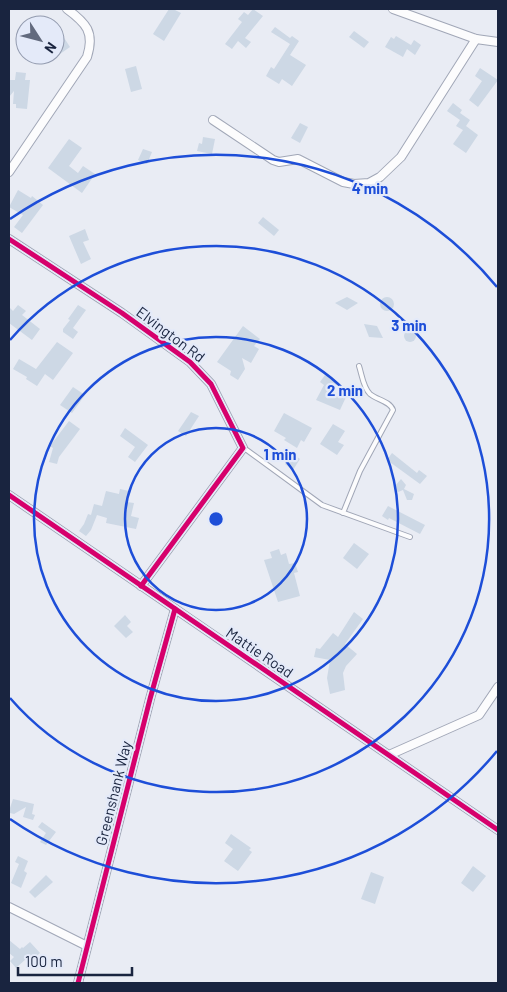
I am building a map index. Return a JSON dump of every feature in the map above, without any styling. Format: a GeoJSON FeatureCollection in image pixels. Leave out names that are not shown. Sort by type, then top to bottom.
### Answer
{"type":"FeatureCollection","features":[{"type":"Feature","properties":{"kind":"street"},"geometry":{"type":"LineString","coordinates":[[9,172],[87,57],[90,32],[85,23],[67,9]]}},
{"type":"Feature","properties":{"kind":"street"},"geometry":{"type":"LineString","coordinates":[[393,9],[476,39],[498,42]]}},
{"type":"Feature","properties":{"kind":"street"},"geometry":{"type":"LineString","coordinates":[[214,120],[272,160],[279,162],[298,159],[343,182],[354,184],[369,183],[380,177],[401,157],[476,39]]}},
{"type":"Feature","properties":{"kind":"street","name":"Elvington Rd"},"geometry":{"type":"LineString","coordinates":[[9,239],[122,313],[190,362],[211,384],[244,448]]}},
{"type":"Feature","properties":{"kind":"street"},"geometry":{"type":"LineString","coordinates":[[141,586],[244,448]]}},
{"type":"Feature","properties":{"kind":"street","name":"Mattie Road"},"geometry":{"type":"LineString","coordinates":[[9,495],[498,830]]}},
{"type":"Feature","properties":{"kind":"street","name":"Greenshank Way"},"geometry":{"type":"LineString","coordinates":[[78,983],[150,699],[175,609]]}},
{"type":"Feature","properties":{"kind":"street"},"geometry":{"type":"LineString","coordinates":[[389,755],[479,715],[498,687]]}},
{"type":"Feature","properties":{"kind":"street"},"geometry":{"type":"LineString","coordinates":[[9,907],[87,946]]}},
{"type":"Feature","properties":{"kind":"lane"},"geometry":{"type":"LineString","coordinates":[[343,513],[360,471],[393,410],[390,405],[369,392],[359,366]]}},
{"type":"Feature","properties":{"kind":"lane"},"geometry":{"type":"LineString","coordinates":[[244,448],[322,505],[410,538]]}},
{"type":"Feature","properties":{"kind":"building"},"geometry":{"type":"Polygon","coordinates":[[[169,9],[181,13],[164,41],[153,34],[169,9]]]}},
{"type":"Feature","properties":{"kind":"building"},"geometry":{"type":"Polygon","coordinates":[[[253,9],[263,16],[245,38],[251,42],[246,48],[238,41],[232,49],[225,44],[242,22],[238,19],[244,12],[248,15],[253,9]]]}},
{"type":"Feature","properties":{"kind":"building"},"geometry":{"type":"Polygon","coordinates":[[[275,27],[290,38],[292,36],[299,41],[290,55],[306,65],[292,86],[282,79],[279,84],[266,76],[271,67],[274,69],[290,44],[271,32],[275,27]]]}},
{"type":"Feature","properties":{"kind":"building"},"geometry":{"type":"Polygon","coordinates":[[[354,31],[369,42],[364,48],[349,37],[354,31]]]}},
{"type":"Feature","properties":{"kind":"building"},"geometry":{"type":"Polygon","coordinates":[[[396,36],[411,45],[414,40],[421,45],[415,55],[407,49],[403,57],[385,47],[391,37],[394,39],[396,36]]]}},
{"type":"Feature","properties":{"kind":"building"},"geometry":{"type":"Polygon","coordinates":[[[65,39],[70,47],[65,50],[65,39]]]}},
{"type":"Feature","properties":{"kind":"building"},"geometry":{"type":"Polygon","coordinates":[[[136,66],[142,89],[131,92],[125,69],[136,66]]]}},
{"type":"Feature","properties":{"kind":"building"},"geometry":{"type":"Polygon","coordinates":[[[480,68],[498,80],[478,107],[469,100],[482,81],[475,76],[480,68]]]}},
{"type":"Feature","properties":{"kind":"building"},"geometry":{"type":"Polygon","coordinates":[[[16,72],[26,73],[25,80],[30,80],[27,109],[16,108],[16,104],[13,104],[14,91],[9,97],[9,80],[15,80],[16,72]]]}},
{"type":"Feature","properties":{"kind":"building"},"geometry":{"type":"Polygon","coordinates":[[[453,103],[462,110],[460,113],[470,120],[466,126],[478,135],[466,153],[453,144],[463,130],[456,126],[460,120],[447,111],[453,103]]]}},
{"type":"Feature","properties":{"kind":"building"},"geometry":{"type":"Polygon","coordinates":[[[300,123],[308,127],[300,143],[291,138],[300,123]]]}},
{"type":"Feature","properties":{"kind":"building"},"geometry":{"type":"Polygon","coordinates":[[[203,137],[215,139],[212,154],[197,151],[199,143],[202,144],[203,137]]]}},
{"type":"Feature","properties":{"kind":"building"},"geometry":{"type":"Polygon","coordinates":[[[69,139],[82,148],[69,166],[78,173],[83,166],[95,174],[82,193],[48,168],[69,139]]]}},
{"type":"Feature","properties":{"kind":"building"},"geometry":{"type":"Polygon","coordinates":[[[143,149],[152,152],[147,164],[138,160],[143,149]]]}},
{"type":"Feature","properties":{"kind":"building"},"geometry":{"type":"Polygon","coordinates":[[[18,190],[31,198],[32,196],[43,205],[22,233],[14,227],[23,215],[9,207],[18,190]]]}},
{"type":"Feature","properties":{"kind":"building"},"geometry":{"type":"Polygon","coordinates":[[[263,217],[279,230],[274,236],[258,223],[263,217]]]}},
{"type":"Feature","properties":{"kind":"building"},"geometry":{"type":"Polygon","coordinates":[[[85,229],[89,240],[83,242],[91,259],[81,264],[69,236],[85,229]]]}},
{"type":"Feature","properties":{"kind":"building"},"geometry":{"type":"Polygon","coordinates":[[[347,297],[358,303],[347,310],[335,303],[347,297]]]}},
{"type":"Feature","properties":{"kind":"building"},"geometry":{"type":"Polygon","coordinates":[[[384,297],[390,297],[394,304],[390,311],[384,311],[380,307],[380,301],[384,297]]]}},
{"type":"Feature","properties":{"kind":"building"},"geometry":{"type":"Polygon","coordinates":[[[18,305],[26,311],[22,315],[40,329],[32,340],[9,323],[9,307],[13,311],[18,305]]]}},
{"type":"Feature","properties":{"kind":"building"},"geometry":{"type":"Polygon","coordinates":[[[78,305],[86,310],[73,328],[78,332],[73,339],[63,332],[63,329],[78,305]]]}},
{"type":"Feature","properties":{"kind":"building"},"geometry":{"type":"Polygon","coordinates":[[[364,324],[377,326],[383,338],[369,337],[364,324]]]}},
{"type":"Feature","properties":{"kind":"building"},"geometry":{"type":"Polygon","coordinates":[[[243,326],[260,339],[254,346],[259,349],[251,363],[242,358],[245,369],[238,380],[230,375],[231,371],[217,362],[243,326]]]}},
{"type":"Feature","properties":{"kind":"building"},"geometry":{"type":"Polygon","coordinates":[[[412,330],[415,331],[415,341],[408,342],[405,341],[404,334],[405,331],[412,330]]]}},
{"type":"Feature","properties":{"kind":"building"},"geometry":{"type":"Polygon","coordinates":[[[57,342],[73,353],[53,380],[45,374],[37,386],[26,379],[27,377],[13,369],[19,359],[36,369],[57,342]]]}},
{"type":"Feature","properties":{"kind":"building"},"geometry":{"type":"Polygon","coordinates":[[[325,375],[337,384],[332,391],[346,397],[340,410],[316,400],[324,385],[320,382],[325,375]]]}},
{"type":"Feature","properties":{"kind":"building"},"geometry":{"type":"Polygon","coordinates":[[[73,387],[85,395],[72,413],[60,405],[73,387]]]}},
{"type":"Feature","properties":{"kind":"building"},"geometry":{"type":"Polygon","coordinates":[[[191,412],[199,416],[186,436],[178,431],[191,412]]]}},
{"type":"Feature","properties":{"kind":"building"},"geometry":{"type":"Polygon","coordinates":[[[284,413],[312,428],[304,442],[301,440],[297,448],[284,440],[286,438],[274,431],[284,413]]]}},
{"type":"Feature","properties":{"kind":"building"},"geometry":{"type":"Polygon","coordinates":[[[69,421],[80,429],[59,457],[57,464],[49,462],[53,448],[50,446],[69,421]]]}},
{"type":"Feature","properties":{"kind":"building"},"geometry":{"type":"Polygon","coordinates":[[[333,424],[345,431],[338,442],[344,445],[337,455],[320,444],[333,424]]]}},
{"type":"Feature","properties":{"kind":"building"},"geometry":{"type":"Polygon","coordinates":[[[125,428],[148,445],[135,462],[128,457],[135,447],[120,436],[125,428]]]}},
{"type":"Feature","properties":{"kind":"building"},"geometry":{"type":"Polygon","coordinates":[[[292,453],[300,459],[293,470],[285,464],[292,453]]]}},
{"type":"Feature","properties":{"kind":"building"},"geometry":{"type":"Polygon","coordinates":[[[392,453],[417,473],[419,470],[427,476],[420,484],[387,460],[392,453]]]}},
{"type":"Feature","properties":{"kind":"building"},"geometry":{"type":"Polygon","coordinates":[[[401,479],[406,485],[404,489],[414,494],[412,500],[407,500],[403,490],[398,492],[394,489],[401,479]]]}},
{"type":"Feature","properties":{"kind":"building"},"geometry":{"type":"Polygon","coordinates":[[[120,489],[129,491],[127,502],[134,503],[131,516],[139,518],[136,529],[106,523],[107,518],[97,515],[91,530],[86,536],[79,531],[88,514],[91,515],[94,504],[102,506],[106,491],[119,494],[120,489]]]}},
{"type":"Feature","properties":{"kind":"building"},"geometry":{"type":"Polygon","coordinates":[[[388,506],[425,525],[420,534],[382,516],[388,506]]]}},
{"type":"Feature","properties":{"kind":"building"},"geometry":{"type":"Polygon","coordinates":[[[354,543],[369,554],[357,569],[343,558],[354,543]]]}},
{"type":"Feature","properties":{"kind":"building"},"geometry":{"type":"Polygon","coordinates":[[[279,549],[281,555],[286,553],[289,564],[295,563],[298,572],[294,573],[300,596],[278,602],[264,560],[272,558],[270,552],[279,549]]]}},
{"type":"Feature","properties":{"kind":"building"},"geometry":{"type":"Polygon","coordinates":[[[354,612],[363,619],[345,644],[357,654],[346,666],[343,673],[345,690],[330,694],[327,678],[330,660],[314,657],[316,648],[320,649],[333,633],[338,637],[354,612]]]}},
{"type":"Feature","properties":{"kind":"building"},"geometry":{"type":"Polygon","coordinates":[[[125,615],[131,622],[127,626],[133,632],[126,638],[114,626],[125,615]]]}},
{"type":"Feature","properties":{"kind":"building"},"geometry":{"type":"Polygon","coordinates":[[[13,799],[34,804],[32,814],[35,815],[33,820],[23,817],[26,807],[14,814],[10,813],[13,799]]]}},
{"type":"Feature","properties":{"kind":"building"},"geometry":{"type":"Polygon","coordinates":[[[42,822],[56,832],[46,845],[40,842],[46,833],[38,827],[42,822]]]}},
{"type":"Feature","properties":{"kind":"building"},"geometry":{"type":"Polygon","coordinates":[[[231,834],[251,848],[249,850],[252,852],[238,871],[224,861],[233,849],[225,843],[231,834]]]}},
{"type":"Feature","properties":{"kind":"building"},"geometry":{"type":"Polygon","coordinates":[[[18,856],[28,861],[24,871],[27,873],[21,888],[11,883],[19,864],[15,862],[18,856]]]}},
{"type":"Feature","properties":{"kind":"building"},"geometry":{"type":"Polygon","coordinates":[[[473,866],[486,876],[473,892],[461,883],[473,866]]]}},
{"type":"Feature","properties":{"kind":"building"},"geometry":{"type":"Polygon","coordinates":[[[371,872],[384,877],[375,904],[361,899],[371,872]]]}},
{"type":"Feature","properties":{"kind":"building"},"geometry":{"type":"Polygon","coordinates":[[[46,875],[53,882],[35,898],[29,892],[46,875]]]}},
{"type":"Feature","properties":{"kind":"building"},"geometry":{"type":"Polygon","coordinates":[[[9,940],[20,949],[30,942],[40,953],[30,962],[27,958],[16,968],[10,961],[14,957],[9,953],[9,940]]]}},
{"type":"Feature","properties":{"kind":"cycle path"},"geometry":{"type":"LineString","coordinates":[[9,239],[122,313],[190,362],[211,384],[243,448],[141,586]]}},
{"type":"Feature","properties":{"kind":"cycle path"},"geometry":{"type":"LineString","coordinates":[[9,495],[498,830]]}},
{"type":"Feature","properties":{"kind":"cycle path"},"geometry":{"type":"LineString","coordinates":[[78,983],[150,699],[175,609]]}}]}
